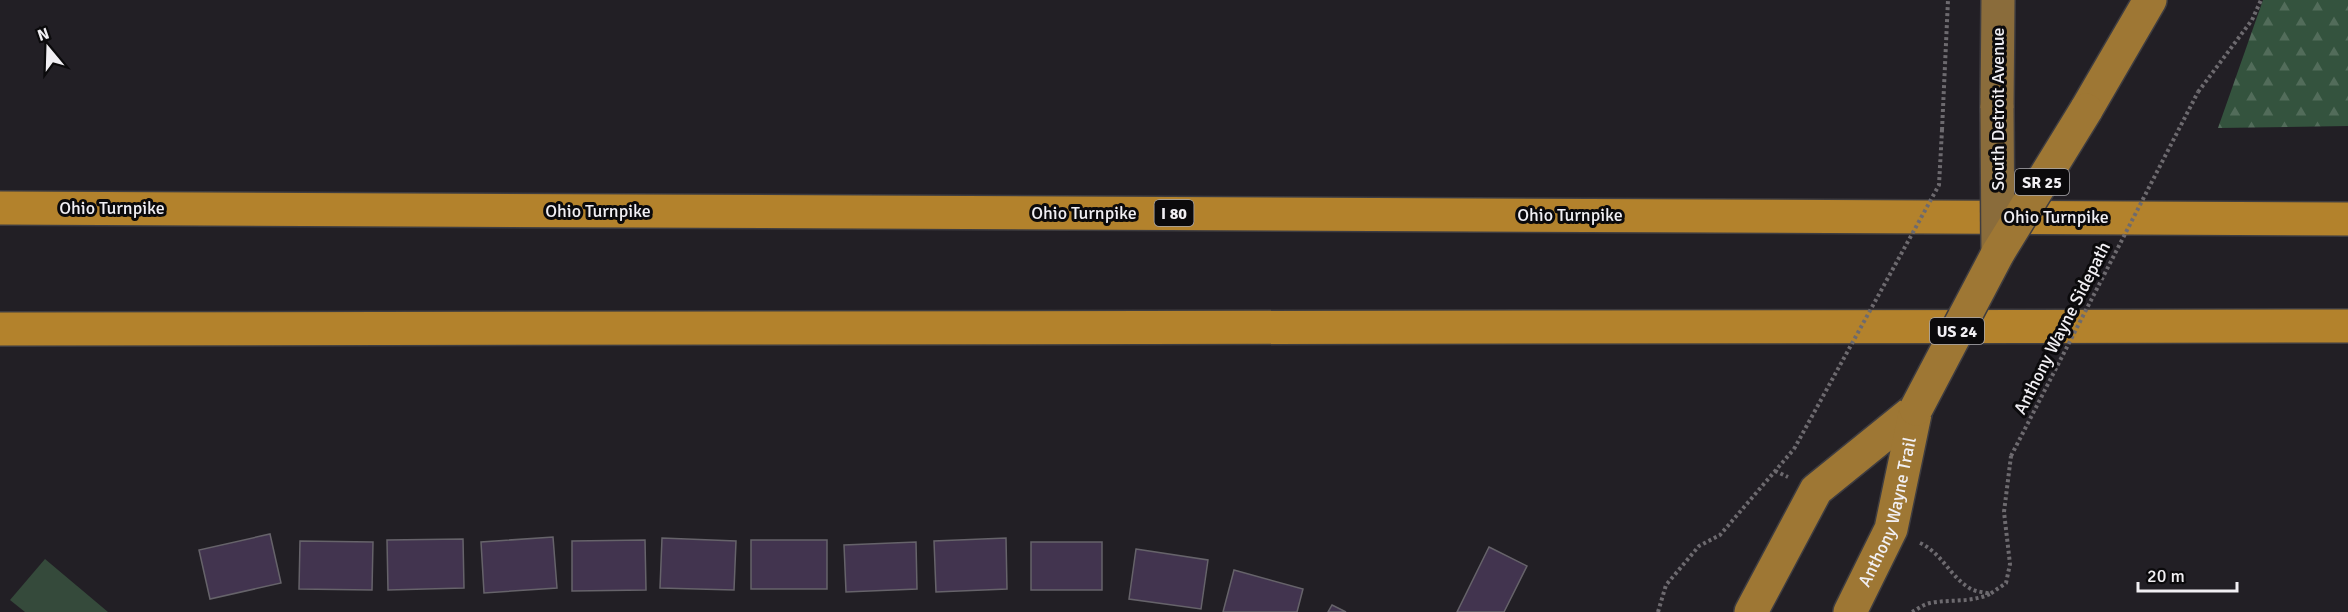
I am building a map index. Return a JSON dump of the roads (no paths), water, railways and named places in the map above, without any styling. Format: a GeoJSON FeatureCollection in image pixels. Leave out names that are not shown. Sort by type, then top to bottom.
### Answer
{"type":"FeatureCollection","features":[{"type":"Feature","properties":{"kind":"highway","name":"Anthony Wayne Trail"},"geometry":{"type":"LineString","coordinates":[[1850,612],[1901,534],[1916,409],[1998,253],[2150,0]]}},
{"type":"Feature","properties":{"kind":"highway","name":"Ohio Turnpike"},"geometry":{"type":"LineString","coordinates":[[0,208],[2348,219]]}},
{"type":"Feature","properties":{"kind":"highway"},"geometry":{"type":"LineString","coordinates":[[0,329],[2348,326]]}},
{"type":"Feature","properties":{"kind":"highway","name":"Anthony Wayne Trail"},"geometry":{"type":"LineString","coordinates":[[1751,612],[1816,490],[1916,409]]}},
{"type":"Feature","properties":{"kind":"main road","name":"South Detroit Avenue"},"geometry":{"type":"LineString","coordinates":[[1998,0],[1998,253]]}}]}
